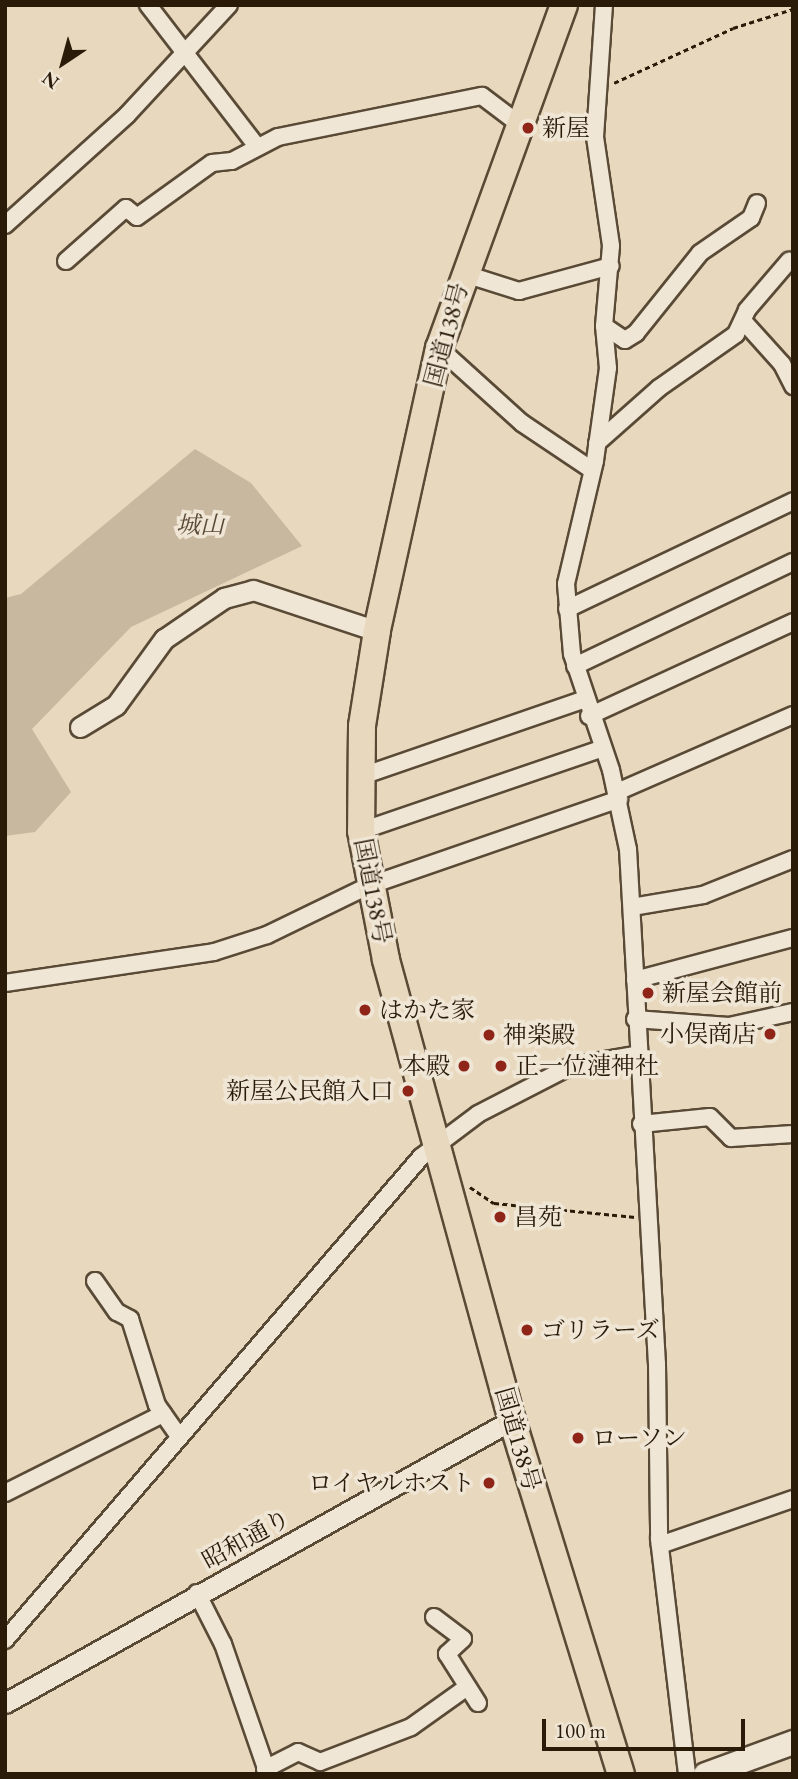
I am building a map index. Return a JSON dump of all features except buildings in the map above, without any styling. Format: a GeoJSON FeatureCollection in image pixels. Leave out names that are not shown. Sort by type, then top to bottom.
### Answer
{"type":"FeatureCollection","features":[{"type":"Feature","properties":{"kind":"highway","name":"国道138号"},"geometry":{"type":"LineString","coordinates":[[564,5],[462,273],[439,348],[377,632],[362,776],[361,831],[368,886],[512,1420],[621,1774]]}},
{"type":"Feature","properties":{"kind":"main road"},"geometry":{"type":"LineString","coordinates":[[705,1774],[793,1742]]}},
{"type":"Feature","properties":{"kind":"street"},"geometry":{"type":"LineString","coordinates":[[148,5],[255,144]]}},
{"type":"Feature","properties":{"kind":"street"},"geometry":{"type":"LineString","coordinates":[[5,225],[127,116],[229,5]]}},
{"type":"Feature","properties":{"kind":"street"},"geometry":{"type":"LineString","coordinates":[[604,5],[596,163],[611,266],[604,326],[608,368],[592,470],[566,584],[575,666],[589,716],[618,795],[632,907],[635,1055],[649,1218],[660,1545],[687,1774]]}},
{"type":"Feature","properties":{"kind":"street"},"geometry":{"type":"LineString","coordinates":[[66,261],[125,208],[137,217],[212,163],[232,161],[255,144],[469,97],[489,99],[519,124]]}},
{"type":"Feature","properties":{"kind":"street"},"geometry":{"type":"LineString","coordinates":[[604,326],[625,340],[636,333],[701,253],[751,218],[757,203]]}},
{"type":"Feature","properties":{"kind":"street"},"geometry":{"type":"LineString","coordinates":[[789,261],[747,310],[746,324],[782,364],[793,386]]}},
{"type":"Feature","properties":{"kind":"street"},"geometry":{"type":"LineString","coordinates":[[462,273],[519,291],[611,266]]}},
{"type":"Feature","properties":{"kind":"street"},"geometry":{"type":"LineString","coordinates":[[597,443],[746,324]]}},
{"type":"Feature","properties":{"kind":"street"},"geometry":{"type":"LineString","coordinates":[[439,348],[522,423],[592,470]]}},
{"type":"Feature","properties":{"kind":"street"},"geometry":{"type":"LineString","coordinates":[[568,609],[793,501]]}},
{"type":"Feature","properties":{"kind":"street"},"geometry":{"type":"LineString","coordinates":[[575,666],[793,562]]}},
{"type":"Feature","properties":{"kind":"street"},"geometry":{"type":"LineString","coordinates":[[80,727],[116,705],[164,639],[224,598],[253,590],[377,632]]}},
{"type":"Feature","properties":{"kind":"street"},"geometry":{"type":"LineString","coordinates":[[589,716],[793,622]]}},
{"type":"Feature","properties":{"kind":"street"},"geometry":{"type":"LineString","coordinates":[[362,776],[585,699]]}},
{"type":"Feature","properties":{"kind":"street"},"geometry":{"type":"LineString","coordinates":[[5,983],[214,951],[267,935],[368,886],[618,795],[793,715]]}},
{"type":"Feature","properties":{"kind":"street"},"geometry":{"type":"LineString","coordinates":[[361,831],[601,749]]}},
{"type":"Feature","properties":{"kind":"street"},"geometry":{"type":"LineString","coordinates":[[632,907],[703,895],[793,859]]}},
{"type":"Feature","properties":{"kind":"street"},"geometry":{"type":"LineString","coordinates":[[635,979],[793,938]]}},
{"type":"Feature","properties":{"kind":"street"},"geometry":{"type":"LineString","coordinates":[[635,1019],[729,1026],[793,1012]]}},
{"type":"Feature","properties":{"kind":"street"},"geometry":{"type":"LineString","coordinates":[[5,1640],[179,1437],[438,1144],[478,1115],[571,1066],[635,1055]]}},
{"type":"Feature","properties":{"kind":"street"},"geometry":{"type":"LineString","coordinates":[[640,1124],[710,1117],[731,1138],[793,1134]]}},
{"type":"Feature","properties":{"kind":"street"},"geometry":{"type":"LineString","coordinates":[[95,1281],[141,1340],[163,1415],[179,1437]]}},
{"type":"Feature","properties":{"kind":"street"},"geometry":{"type":"LineString","coordinates":[[5,1493],[163,1415]]}},
{"type":"Feature","properties":{"kind":"street","name":"昭和通り"},"geometry":{"type":"LineString","coordinates":[[5,1703],[512,1420]]}},
{"type":"Feature","properties":{"kind":"street"},"geometry":{"type":"LineString","coordinates":[[660,1545],[793,1499]]}},
{"type":"Feature","properties":{"kind":"street"},"geometry":{"type":"LineString","coordinates":[[197,1594],[223,1644],[267,1771],[298,1752],[320,1762],[411,1727],[467,1687]]}},
{"type":"Feature","properties":{"kind":"street"},"geometry":{"type":"LineString","coordinates":[[434,1617],[463,1639],[447,1654],[478,1703]]}},
{"type":"Feature","properties":{"kind":"path"},"geometry":{"type":"LineString","coordinates":[[598,89],[733,28],[793,9]]}},
{"type":"Feature","properties":{"kind":"path"},"geometry":{"type":"LineString","coordinates":[[450,1187],[468,1184],[477,1197],[494,1203],[649,1218]]}},
{"type":"Feature","properties":{"kind":"green space","name":"城山"},"geometry":{"type":"Polygon","coordinates":[[[195,449],[251,483],[302,546],[131,627],[32,729],[71,792],[35,832],[5,836],[5,598],[21,594],[195,449]]]}},
{"type":"Feature","properties":{"kind":"place","name":"新屋"},"geometry":{"type":"Point","coordinates":[528,128]}},
{"type":"Feature","properties":{"kind":"place","name":"新屋会館前"},"geometry":{"type":"Point","coordinates":[648,993]}},
{"type":"Feature","properties":{"kind":"place","name":"はかた家"},"geometry":{"type":"Point","coordinates":[365,1010]}},
{"type":"Feature","properties":{"kind":"place","name":"小俣商店"},"geometry":{"type":"Point","coordinates":[770,1034]}},
{"type":"Feature","properties":{"kind":"place","name":"神楽殿"},"geometry":{"type":"Point","coordinates":[489,1035]}},
{"type":"Feature","properties":{"kind":"place","name":"本殿"},"geometry":{"type":"Point","coordinates":[464,1066]}},
{"type":"Feature","properties":{"kind":"place","name":"正一位漣神社"},"geometry":{"type":"Point","coordinates":[501,1066]}},
{"type":"Feature","properties":{"kind":"place","name":"新屋公民館入口"},"geometry":{"type":"Point","coordinates":[408,1091]}},
{"type":"Feature","properties":{"kind":"place","name":"昌苑"},"geometry":{"type":"Point","coordinates":[500,1217]}},
{"type":"Feature","properties":{"kind":"place","name":"ゴリラーズ"},"geometry":{"type":"Point","coordinates":[527,1330]}},
{"type":"Feature","properties":{"kind":"place","name":"ローソン"},"geometry":{"type":"Point","coordinates":[578,1438]}},
{"type":"Feature","properties":{"kind":"place","name":"ロイヤルホスト"},"geometry":{"type":"Point","coordinates":[489,1483]}}]}
